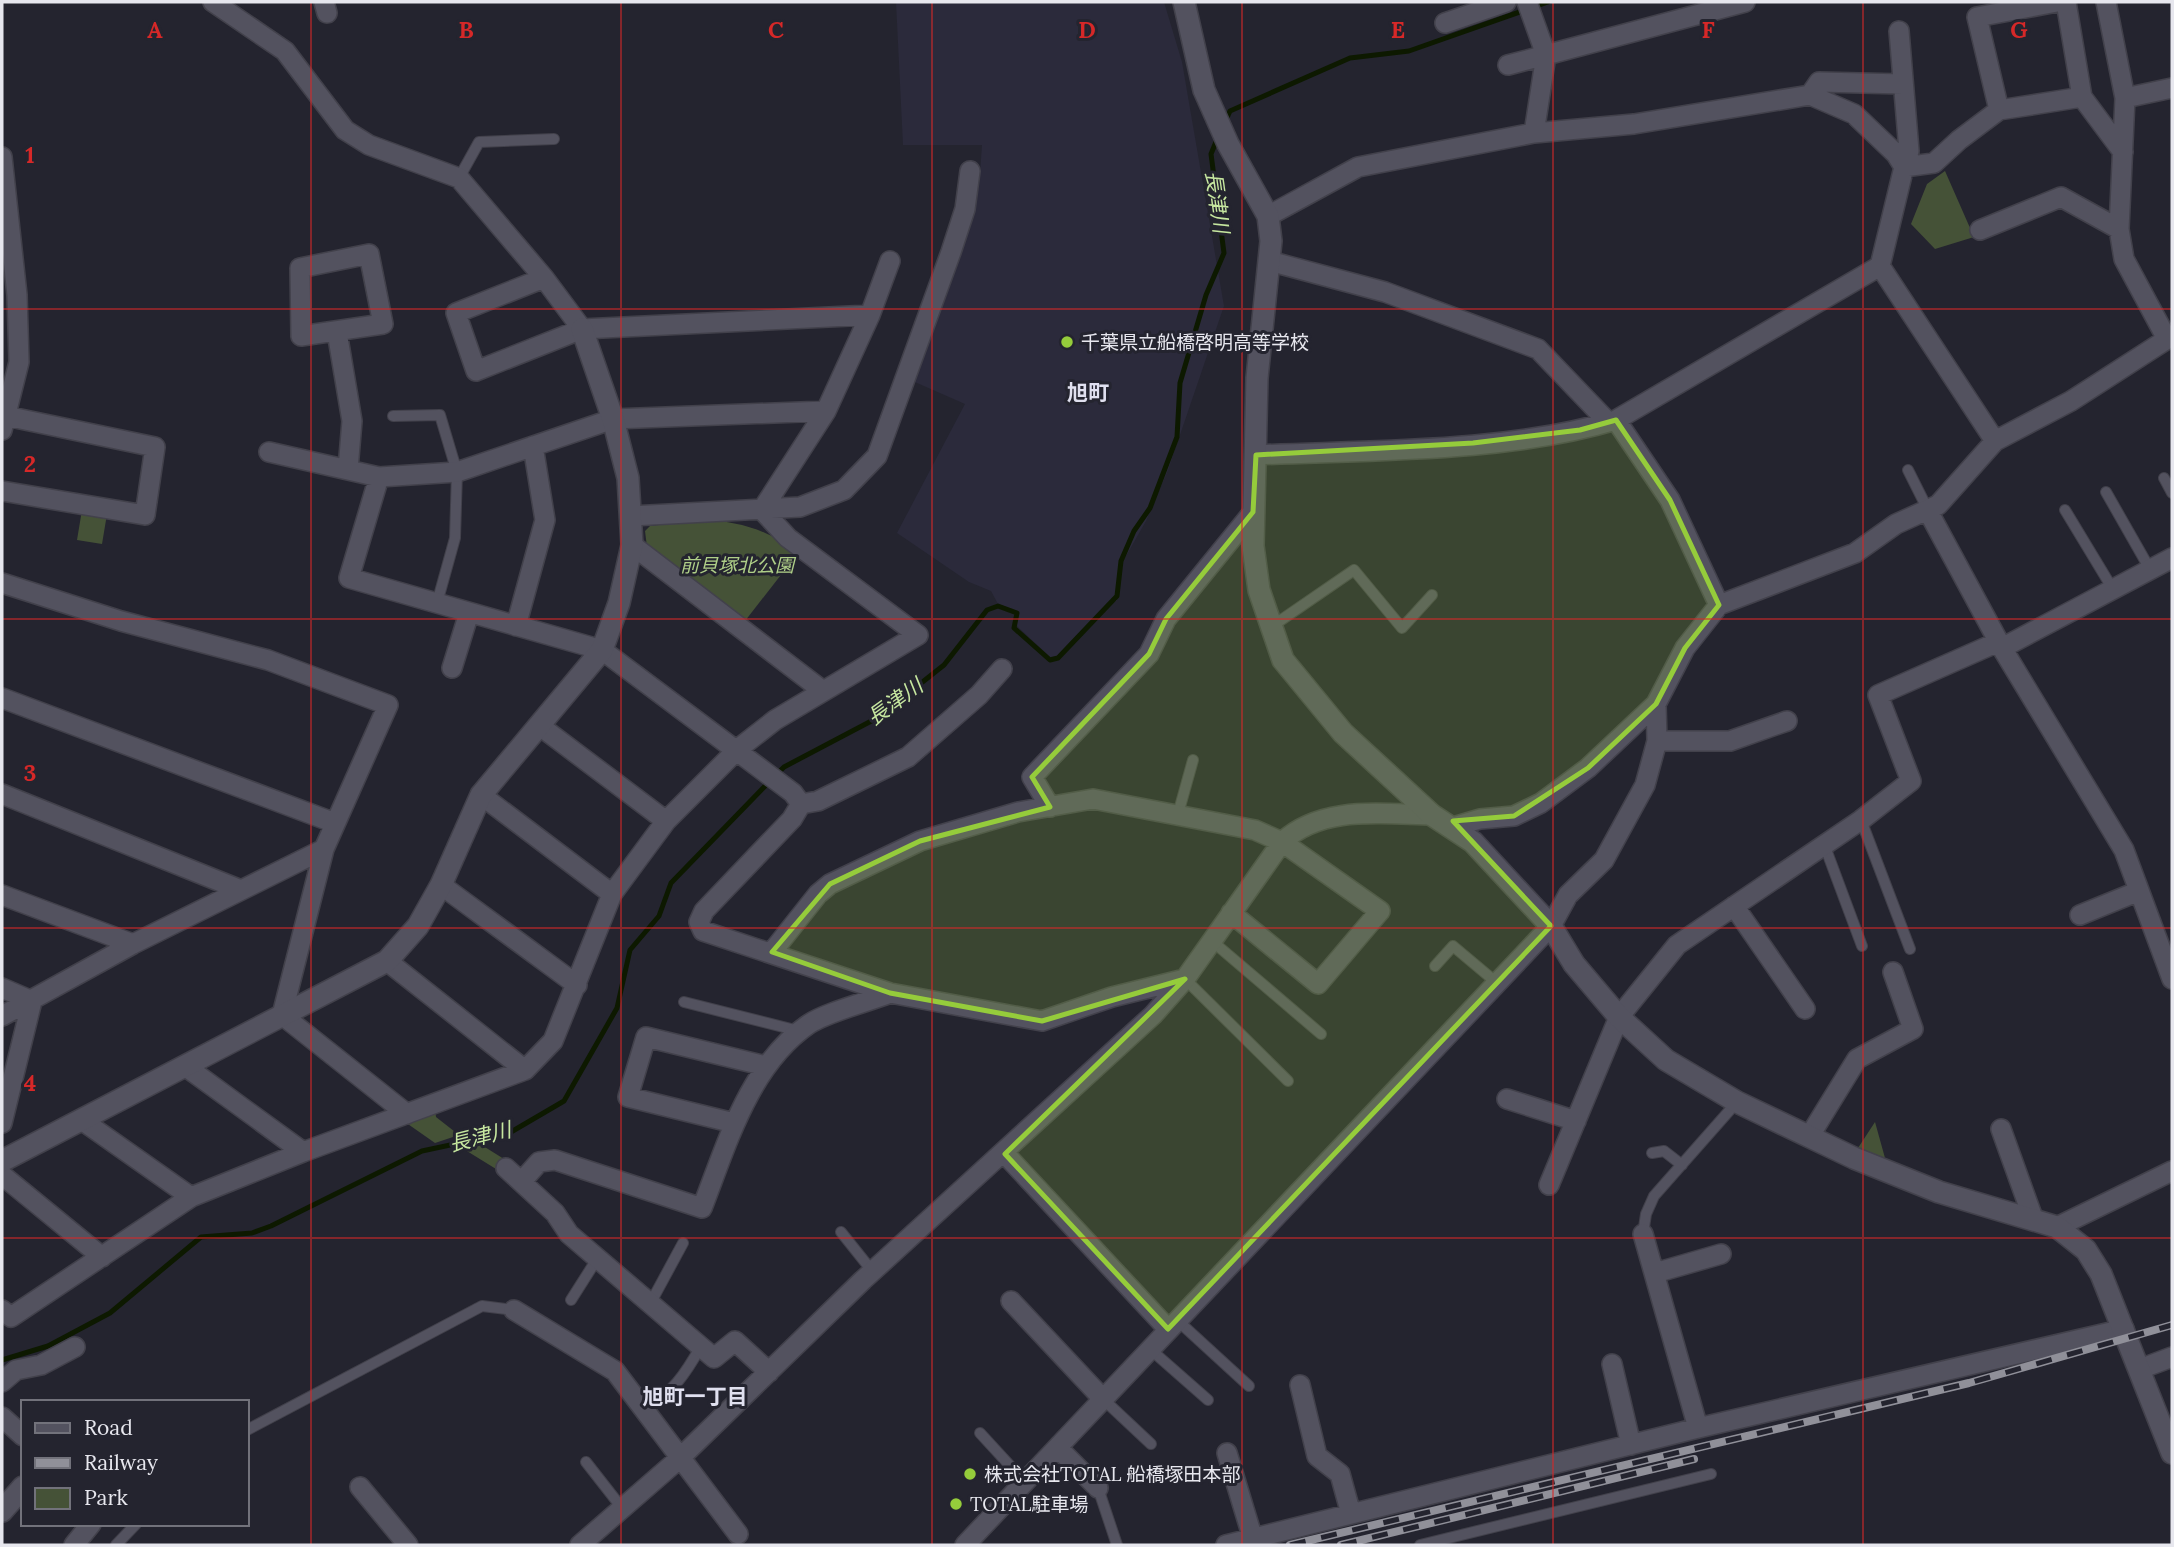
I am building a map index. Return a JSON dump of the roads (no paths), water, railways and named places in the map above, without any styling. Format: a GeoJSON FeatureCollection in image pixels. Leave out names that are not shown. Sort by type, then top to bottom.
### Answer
{"type":"FeatureCollection","features":[{"type":"Feature","properties":{"kind":"street"},"geometry":{"type":"LineString","coordinates":[[2,1161],[387,961],[418,926],[441,885],[481,795],[602,650],[619,603],[632,545],[628,478],[613,419],[582,329],[544,278],[459,178],[369,145],[345,130],[285,51],[213,2]]}},
{"type":"Feature","properties":{"kind":"street"},"geometry":{"type":"LineString","coordinates":[[1184,2],[1204,90],[1228,144],[1268,216],[1269,261],[1257,378],[1253,546],[1259,590],[1283,660],[1343,733],[1432,815],[1472,842],[1551,926],[1574,964],[1619,1017],[1666,1059],[1737,1102],[1809,1137],[1939,1192],[2057,1227],[2086,1250],[2101,1274],[2172,1453]]}},
{"type":"Feature","properties":{"kind":"street"},"geometry":{"type":"LineString","coordinates":[[1445,23],[1506,2]]}},
{"type":"Feature","properties":{"kind":"street"},"geometry":{"type":"LineString","coordinates":[[1527,2],[1546,55],[1534,133]]}},
{"type":"Feature","properties":{"kind":"street"},"geometry":{"type":"LineString","coordinates":[[1508,65],[1745,2]]}},
{"type":"Feature","properties":{"kind":"street"},"geometry":{"type":"LineString","coordinates":[[1999,110],[1978,17],[2057,2]]}},
{"type":"Feature","properties":{"kind":"street"},"geometry":{"type":"LineString","coordinates":[[2066,2],[2082,97],[2123,152]]}},
{"type":"Feature","properties":{"kind":"street"},"geometry":{"type":"LineString","coordinates":[[1453,827],[1480,819],[1514,816],[1541,803],[1588,768],[1656,704],[1685,648],[1719,605],[1855,553],[1896,524],[1928,511],[1938,505],[1995,441],[2071,401],[2169,337],[2124,259],[2119,229],[2125,98],[2106,2]]}},
{"type":"Feature","properties":{"kind":"street"},"geometry":{"type":"LineString","coordinates":[[1256,454],[1473,443],[1580,430],[1612,421],[1880,266],[1909,151],[1899,32]]}},
{"type":"Feature","properties":{"kind":"street"},"geometry":{"type":"LineString","coordinates":[[1810,95],[1819,82],[1903,84]]}},
{"type":"Feature","properties":{"kind":"street"},"geometry":{"type":"LineString","coordinates":[[2125,98],[2172,88]]}},
{"type":"Feature","properties":{"kind":"street"},"geometry":{"type":"LineString","coordinates":[[1268,216],[1358,167],[1534,133],[1634,124],[1810,95],[1854,114],[1896,153],[1904,167]]}},
{"type":"Feature","properties":{"kind":"street"},"geometry":{"type":"LineString","coordinates":[[1904,167],[1934,163],[1999,110],[2082,97]]}},
{"type":"Feature","properties":{"kind":"street"},"geometry":{"type":"LineString","coordinates":[[2,157],[3,185],[18,295],[19,362],[4,423],[155,447],[145,515],[2,491]]}},
{"type":"Feature","properties":{"kind":"street"},"geometry":{"type":"LineString","coordinates":[[631,516],[800,508],[844,490],[877,456],[951,253],[965,209],[970,171]]}},
{"type":"Feature","properties":{"kind":"street"},"geometry":{"type":"LineString","coordinates":[[1980,230],[2061,197],[2119,229]]}},
{"type":"Feature","properties":{"kind":"street"},"geometry":{"type":"LineString","coordinates":[[369,254],[383,324],[337,332],[301,336],[300,268],[369,254]]}},
{"type":"Feature","properties":{"kind":"street"},"geometry":{"type":"LineString","coordinates":[[762,510],[826,411],[870,315],[890,261]]}},
{"type":"Feature","properties":{"kind":"street"},"geometry":{"type":"LineString","coordinates":[[1269,261],[1385,292],[1538,349],[1612,421],[1670,500],[1719,605]]}},
{"type":"Feature","properties":{"kind":"street"},"geometry":{"type":"LineString","coordinates":[[1880,266],[1995,441]]}},
{"type":"Feature","properties":{"kind":"street"},"geometry":{"type":"LineString","coordinates":[[544,278],[456,313],[476,371],[582,329],[870,315]]}},
{"type":"Feature","properties":{"kind":"street"},"geometry":{"type":"LineString","coordinates":[[337,332],[352,421],[348,469]]}},
{"type":"Feature","properties":{"kind":"street"},"geometry":{"type":"LineString","coordinates":[[269,452],[379,477],[457,472],[613,419],[826,411]]}},
{"type":"Feature","properties":{"kind":"street"},"geometry":{"type":"LineString","coordinates":[[516,626],[545,520],[533,446]]}},
{"type":"Feature","properties":{"kind":"street"},"geometry":{"type":"LineString","coordinates":[[379,477],[349,578],[602,650],[738,749],[793,793],[801,804]]}},
{"type":"Feature","properties":{"kind":"street"},"geometry":{"type":"LineString","coordinates":[[2,1310],[11,1317],[191,1197],[303,1152],[525,1070],[553,1041],[612,894],[666,821],[738,749],[775,720],[918,635],[788,538],[762,510]]}},
{"type":"Feature","properties":{"kind":"street"},"geometry":{"type":"LineString","coordinates":[[1928,511],[2000,645],[2123,850],[2172,979]]}},
{"type":"Feature","properties":{"kind":"street"},"geometry":{"type":"LineString","coordinates":[[1050,807],[1031,777],[1149,654],[1166,619],[1254,512]]}},
{"type":"Feature","properties":{"kind":"street"},"geometry":{"type":"LineString","coordinates":[[632,545],[823,691]]}},
{"type":"Feature","properties":{"kind":"street"},"geometry":{"type":"LineString","coordinates":[[1549,1185],[1619,1017],[1677,945],[1861,820],[1911,781],[1878,695],[2000,645],[2114,591],[2172,558]]}},
{"type":"Feature","properties":{"kind":"street"},"geometry":{"type":"LineString","coordinates":[[2,583],[121,621],[268,660],[388,705],[324,849],[282,1015]]}},
{"type":"Feature","properties":{"kind":"street"},"geometry":{"type":"LineString","coordinates":[[452,668],[469,613]]}},
{"type":"Feature","properties":{"kind":"street"},"geometry":{"type":"LineString","coordinates":[[1002,669],[979,695],[908,757],[818,801],[801,804],[792,819],[704,911],[699,922],[703,931],[890,993],[1042,1021],[1112,997],[1185,979]]}},
{"type":"Feature","properties":{"kind":"street"},"geometry":{"type":"LineString","coordinates":[[2,698],[335,823]]}},
{"type":"Feature","properties":{"kind":"street"},"geometry":{"type":"LineString","coordinates":[[965,1545],[1551,926],[1568,895],[1604,860],[1645,785],[1657,741],[1656,704]]}},
{"type":"Feature","properties":{"kind":"street"},"geometry":{"type":"LineString","coordinates":[[1657,741],[1730,741],[1787,721]]}},
{"type":"Feature","properties":{"kind":"street"},"geometry":{"type":"LineString","coordinates":[[540,726],[666,821]]}},
{"type":"Feature","properties":{"kind":"street"},"geometry":{"type":"LineString","coordinates":[[2,794],[241,890]]}},
{"type":"Feature","properties":{"kind":"street"},"geometry":{"type":"LineString","coordinates":[[481,795],[612,894]]}},
{"type":"Feature","properties":{"kind":"street"},"geometry":{"type":"LineString","coordinates":[[772,952],[818,894],[830,884],[920,841],[1018,813],[1093,799],[1255,830],[1282,842],[1380,911],[1318,984],[1231,913]]}},
{"type":"Feature","properties":{"kind":"street"},"geometry":{"type":"LineString","coordinates":[[579,1545],[680,1458],[873,1272],[1153,1015],[1185,979],[1282,842],[1294,831],[1323,818],[1355,814],[1432,815]]}},
{"type":"Feature","properties":{"kind":"street"},"geometry":{"type":"LineString","coordinates":[[2,1016],[133,944],[324,849]]}},
{"type":"Feature","properties":{"kind":"street"},"geometry":{"type":"LineString","coordinates":[[441,885],[577,985]]}},
{"type":"Feature","properties":{"kind":"street"},"geometry":{"type":"LineString","coordinates":[[2080,915],[2138,891]]}},
{"type":"Feature","properties":{"kind":"street"},"geometry":{"type":"LineString","coordinates":[[2,895],[133,944]]}},
{"type":"Feature","properties":{"kind":"street"},"geometry":{"type":"LineString","coordinates":[[1734,906],[1805,1009]]}},
{"type":"Feature","properties":{"kind":"street"},"geometry":{"type":"LineString","coordinates":[[387,961],[525,1070]]}},
{"type":"Feature","properties":{"kind":"street"},"geometry":{"type":"LineString","coordinates":[[1809,1137],[1857,1059],[1913,1029],[1893,972]]}},
{"type":"Feature","properties":{"kind":"street"},"geometry":{"type":"LineString","coordinates":[[2,988],[32,1001]]}},
{"type":"Feature","properties":{"kind":"street"},"geometry":{"type":"LineString","coordinates":[[523,1180],[539,1162],[555,1160],[702,1208],[734,1124],[766,1066],[811,1022],[890,993]]}},
{"type":"Feature","properties":{"kind":"street"},"geometry":{"type":"LineString","coordinates":[[2,1123],[32,1001]]}},
{"type":"Feature","properties":{"kind":"street"},"geometry":{"type":"LineString","coordinates":[[282,1015],[407,1114]]}},
{"type":"Feature","properties":{"kind":"street"},"geometry":{"type":"LineString","coordinates":[[734,1124],[628,1097],[646,1037],[766,1066]]}},
{"type":"Feature","properties":{"kind":"street"},"geometry":{"type":"LineString","coordinates":[[185,1066],[303,1152]]}},
{"type":"Feature","properties":{"kind":"street"},"geometry":{"type":"LineString","coordinates":[[1507,1099],[1576,1121]]}},
{"type":"Feature","properties":{"kind":"street"},"geometry":{"type":"LineString","coordinates":[[83,1121],[191,1197]]}},
{"type":"Feature","properties":{"kind":"street"},"geometry":{"type":"LineString","coordinates":[[2001,1129],[2033,1218]]}},
{"type":"Feature","properties":{"kind":"street"},"geometry":{"type":"LineString","coordinates":[[1004,1154],[1173,1325]]}},
{"type":"Feature","properties":{"kind":"street"},"geometry":{"type":"LineString","coordinates":[[506,1168],[523,1180],[555,1213],[569,1234],[714,1358],[735,1341],[769,1372]]}},
{"type":"Feature","properties":{"kind":"street"},"geometry":{"type":"LineString","coordinates":[[2057,1227],[2172,1171]]}},
{"type":"Feature","properties":{"kind":"street"},"geometry":{"type":"LineString","coordinates":[[2,1175],[102,1257]]}},
{"type":"Feature","properties":{"kind":"street"},"geometry":{"type":"LineString","coordinates":[[1643,1234],[1698,1428]]}},
{"type":"Feature","properties":{"kind":"street"},"geometry":{"type":"LineString","coordinates":[[1655,1273],[1721,1254]]}},
{"type":"Feature","properties":{"kind":"street"},"geometry":{"type":"LineString","coordinates":[[1012,1301],[1103,1399]]}},
{"type":"Feature","properties":{"kind":"street"},"geometry":{"type":"LineString","coordinates":[[514,1310],[615,1371],[738,1534]]}},
{"type":"Feature","properties":{"kind":"street"},"geometry":{"type":"LineString","coordinates":[[1226,1545],[1698,1428],[2124,1329]]}},
{"type":"Feature","properties":{"kind":"street"},"geometry":{"type":"LineString","coordinates":[[2,1382],[16,1370],[41,1365],[75,1347]]}},
{"type":"Feature","properties":{"kind":"street"},"geometry":{"type":"LineString","coordinates":[[2140,1369],[2172,1357]]}},
{"type":"Feature","properties":{"kind":"street"},"geometry":{"type":"LineString","coordinates":[[1612,1364],[1631,1445]]}},
{"type":"Feature","properties":{"kind":"street"},"geometry":{"type":"LineString","coordinates":[[1300,1385],[1317,1456],[1340,1474],[1351,1514]]}},
{"type":"Feature","properties":{"kind":"street"},"geometry":{"type":"LineString","coordinates":[[2,1417],[21,1434]]}},
{"type":"Feature","properties":{"kind":"street"},"geometry":{"type":"LineString","coordinates":[[1058,1448],[1098,1488]]}},
{"type":"Feature","properties":{"kind":"street"},"geometry":{"type":"LineString","coordinates":[[1227,1453],[1253,1539]]}},
{"type":"Feature","properties":{"kind":"street"},"geometry":{"type":"LineString","coordinates":[[360,1487],[408,1545]]}},
{"type":"Feature","properties":{"kind":"street"},"geometry":{"type":"LineString","coordinates":[[2,1511],[21,1489]]}},
{"type":"Feature","properties":{"kind":"street"},"geometry":{"type":"LineString","coordinates":[[74,1545],[89,1526]]}},
{"type":"Feature","properties":{"kind":"lane"},"geometry":{"type":"LineString","coordinates":[[459,178],[479,142],[554,139]]}},
{"type":"Feature","properties":{"kind":"lane"},"geometry":{"type":"LineString","coordinates":[[393,416],[440,415],[457,472],[455,538],[437,603]]}},
{"type":"Feature","properties":{"kind":"lane"},"geometry":{"type":"LineString","coordinates":[[1908,470],[1928,511]]}},
{"type":"Feature","properties":{"kind":"lane"},"geometry":{"type":"LineString","coordinates":[[2164,478],[2172,493]]}},
{"type":"Feature","properties":{"kind":"lane"},"geometry":{"type":"LineString","coordinates":[[2106,492],[2151,571]]}},
{"type":"Feature","properties":{"kind":"lane"},"geometry":{"type":"LineString","coordinates":[[2066,510],[2114,591]]}},
{"type":"Feature","properties":{"kind":"lane"},"geometry":{"type":"LineString","coordinates":[[1271,627],[1354,570],[1402,628],[1432,595]]}},
{"type":"Feature","properties":{"kind":"lane"},"geometry":{"type":"LineString","coordinates":[[1178,814],[1193,760]]}},
{"type":"Feature","properties":{"kind":"lane"},"geometry":{"type":"LineString","coordinates":[[1861,820],[1910,949]]}},
{"type":"Feature","properties":{"kind":"lane"},"geometry":{"type":"LineString","coordinates":[[1825,845],[1862,946]]}},
{"type":"Feature","properties":{"kind":"lane"},"geometry":{"type":"LineString","coordinates":[[1212,941],[1321,1034]]}},
{"type":"Feature","properties":{"kind":"lane"},"geometry":{"type":"LineString","coordinates":[[1435,966],[1453,946],[1497,983]]}},
{"type":"Feature","properties":{"kind":"lane"},"geometry":{"type":"LineString","coordinates":[[1185,979],[1288,1081]]}},
{"type":"Feature","properties":{"kind":"lane"},"geometry":{"type":"LineString","coordinates":[[684,1002],[800,1031]]}},
{"type":"Feature","properties":{"kind":"lane"},"geometry":{"type":"LineString","coordinates":[[1643,1234],[1646,1214],[1654,1196],[1737,1102]]}},
{"type":"Feature","properties":{"kind":"lane"},"geometry":{"type":"LineString","coordinates":[[1652,1153],[1664,1150],[1682,1165]]}},
{"type":"Feature","properties":{"kind":"lane"},"geometry":{"type":"LineString","coordinates":[[841,1232],[873,1272]]}},
{"type":"Feature","properties":{"kind":"lane"},"geometry":{"type":"LineString","coordinates":[[650,1304],[683,1243]]}},
{"type":"Feature","properties":{"kind":"lane"},"geometry":{"type":"LineString","coordinates":[[571,1300],[597,1259]]}},
{"type":"Feature","properties":{"kind":"lane"},"geometry":{"type":"LineString","coordinates":[[248,1429],[482,1306],[514,1310]]}},
{"type":"Feature","properties":{"kind":"lane"},"geometry":{"type":"LineString","coordinates":[[1173,1325],[1248,1386]]}},
{"type":"Feature","properties":{"kind":"lane"},"geometry":{"type":"LineString","coordinates":[[644,1410],[665,1398],[683,1380],[701,1346]]}},
{"type":"Feature","properties":{"kind":"lane"},"geometry":{"type":"LineString","coordinates":[[1150,1349],[1208,1399]]}},
{"type":"Feature","properties":{"kind":"lane"},"geometry":{"type":"LineString","coordinates":[[1103,1399],[1151,1444]]}},
{"type":"Feature","properties":{"kind":"lane"},"geometry":{"type":"LineString","coordinates":[[980,1433],[1025,1482]]}},
{"type":"Feature","properties":{"kind":"lane"},"geometry":{"type":"LineString","coordinates":[[586,1462],[622,1508]]}},
{"type":"Feature","properties":{"kind":"lane"},"geometry":{"type":"LineString","coordinates":[[1420,1545],[1711,1474]]}},
{"type":"Feature","properties":{"kind":"lane"},"geometry":{"type":"LineString","coordinates":[[1098,1488],[1117,1545]]}},
{"type":"Feature","properties":{"kind":"lane"},"geometry":{"type":"LineString","coordinates":[[116,1545],[134,1526]]}},
{"type":"Feature","properties":{"kind":"waterway","name":"長津川"},"geometry":{"type":"LineString","coordinates":[[1225,122],[1230,111],[1350,58],[1409,51],[1548,2]]}},
{"type":"Feature","properties":{"kind":"waterway","name":"長津川"},"geometry":{"type":"LineString","coordinates":[[777,774],[784,767],[877,718],[944,665],[987,610],[998,606],[1017,613],[1014,628],[1050,660],[1058,658],[1117,596],[1121,561],[1134,531],[1150,508],[1177,437],[1180,383],[1206,295],[1224,253],[1211,154],[1218,137]]}},
{"type":"Feature","properties":{"kind":"waterway","name":"長津川"},"geometry":{"type":"LineString","coordinates":[[2,1360],[48,1346],[110,1313],[201,1237],[252,1233],[271,1226],[422,1151],[511,1132],[564,1101],[617,1008],[630,950],[659,916],[671,883],[770,781]]}},
{"type":"Feature","properties":{"kind":"railway"},"geometry":{"type":"LineString","coordinates":[[1290,1545],[1969,1383],[2172,1325]]}},
{"type":"Feature","properties":{"kind":"railway"},"geometry":{"type":"LineString","coordinates":[[1341,1545],[1694,1459]]}},
{"type":"Feature","properties":{"kind":"place","name":"千葉県立船橋啓明高等学校"},"geometry":{"type":"Point","coordinates":[1067,342]}},
{"type":"Feature","properties":{"kind":"place","name":"株式会社TOTAL 船橋塚田本部"},"geometry":{"type":"Point","coordinates":[970,1474]}},
{"type":"Feature","properties":{"kind":"place","name":"TOTAL駐車場"},"geometry":{"type":"Point","coordinates":[956,1504]}},
{"type":"Feature","properties":{"kind":"district","name":"旭町"},"geometry":{"type":"Point","coordinates":[1088,393]}},
{"type":"Feature","properties":{"kind":"district","name":"旭町一丁目"},"geometry":{"type":"Point","coordinates":[695,1397]}},
{"type":"Feature","properties":{"kind":"park label","name":"前貝塚北公園"},"geometry":{"type":"Point","coordinates":[737,565]}}]}
